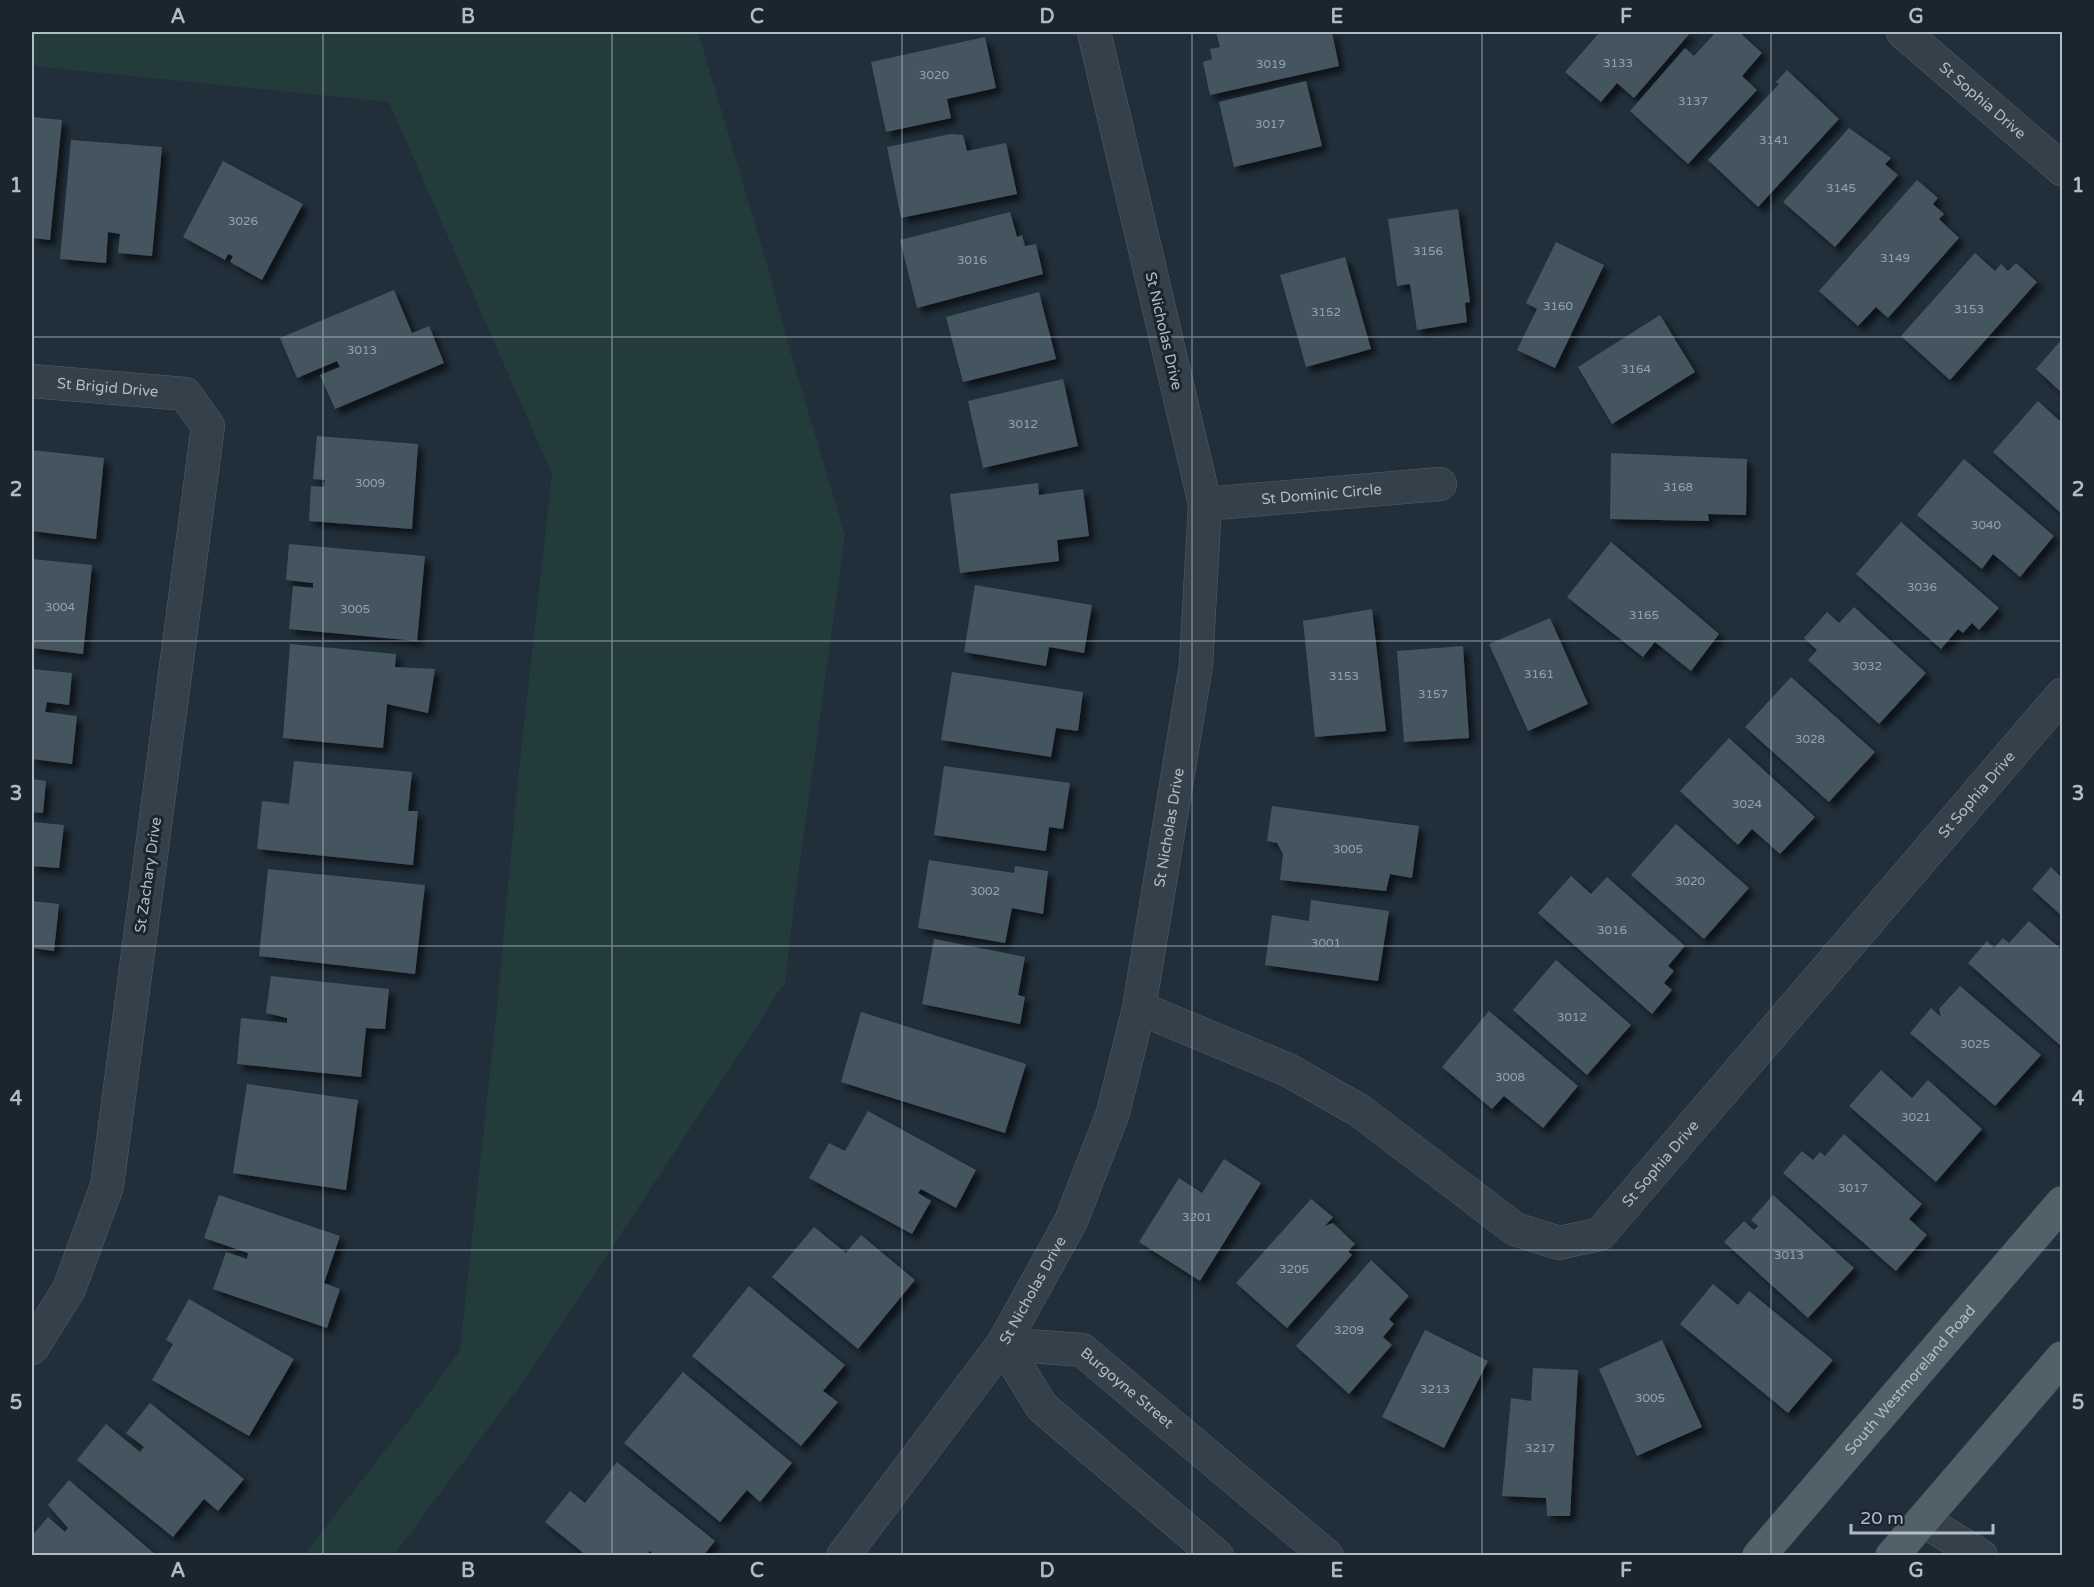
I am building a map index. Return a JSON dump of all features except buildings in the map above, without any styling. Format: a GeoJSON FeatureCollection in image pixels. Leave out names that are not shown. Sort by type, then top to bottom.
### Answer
{"type":"FeatureCollection","features":[{"type":"Feature","properties":{"kind":"main road","name":"South Westmoreland Road"},"geometry":{"type":"LineString","coordinates":[[1758,1556],[2062,1203]]}},
{"type":"Feature","properties":{"kind":"main road"},"geometry":{"type":"LineString","coordinates":[[1892,1556],[2062,1358]]}},
{"type":"Feature","properties":{"kind":"street","name":"St Nicholas Drive"},"geometry":{"type":"LineString","coordinates":[[843,1556],[1004,1344],[1071,1221],[1113,1113],[1139,1008],[1196,665],[1205,504],[1094,32]]}},
{"type":"Feature","properties":{"kind":"street","name":"St Sophia Drive"},"geometry":{"type":"LineString","coordinates":[[1903,32],[2062,169]]}},
{"type":"Feature","properties":{"kind":"street","name":"St Brigid Drive"},"geometry":{"type":"LineString","coordinates":[[32,381],[185,394]]}},
{"type":"Feature","properties":{"kind":"street","name":"St Zachary Drive"},"geometry":{"type":"LineString","coordinates":[[32,1348],[69,1289],[107,1186],[208,426],[185,394]]}},
{"type":"Feature","properties":{"kind":"street","name":"St Dominic Circle"},"geometry":{"type":"LineString","coordinates":[[1205,504],[1440,484]]}},
{"type":"Feature","properties":{"kind":"street","name":"St Sophia Drive"},"geometry":{"type":"LineString","coordinates":[[1139,1008],[1288,1071],[1360,1111],[1515,1229],[1559,1243],[1600,1234],[2062,695]]}},
{"type":"Feature","properties":{"kind":"street"},"geometry":{"type":"LineString","coordinates":[[1004,1344],[1042,1407],[1217,1556]]}},
{"type":"Feature","properties":{"kind":"street","name":"Burgoyne Street"},"geometry":{"type":"LineString","coordinates":[[1004,1344],[1082,1350],[1327,1556]]}},
{"type":"Feature","properties":{"kind":"street"},"geometry":{"type":"LineString","coordinates":[[1923,1520],[1981,1556]]}},
{"type":"Feature","properties":{"kind":"green space"},"geometry":{"type":"Polygon","coordinates":[[[32,32],[698,32],[845,535],[785,985],[780,989],[525,1379],[394,1555],[304,1555],[460,1350],[498,997],[518,778],[552,474],[389,102],[32,66],[32,32]]]}}]}
